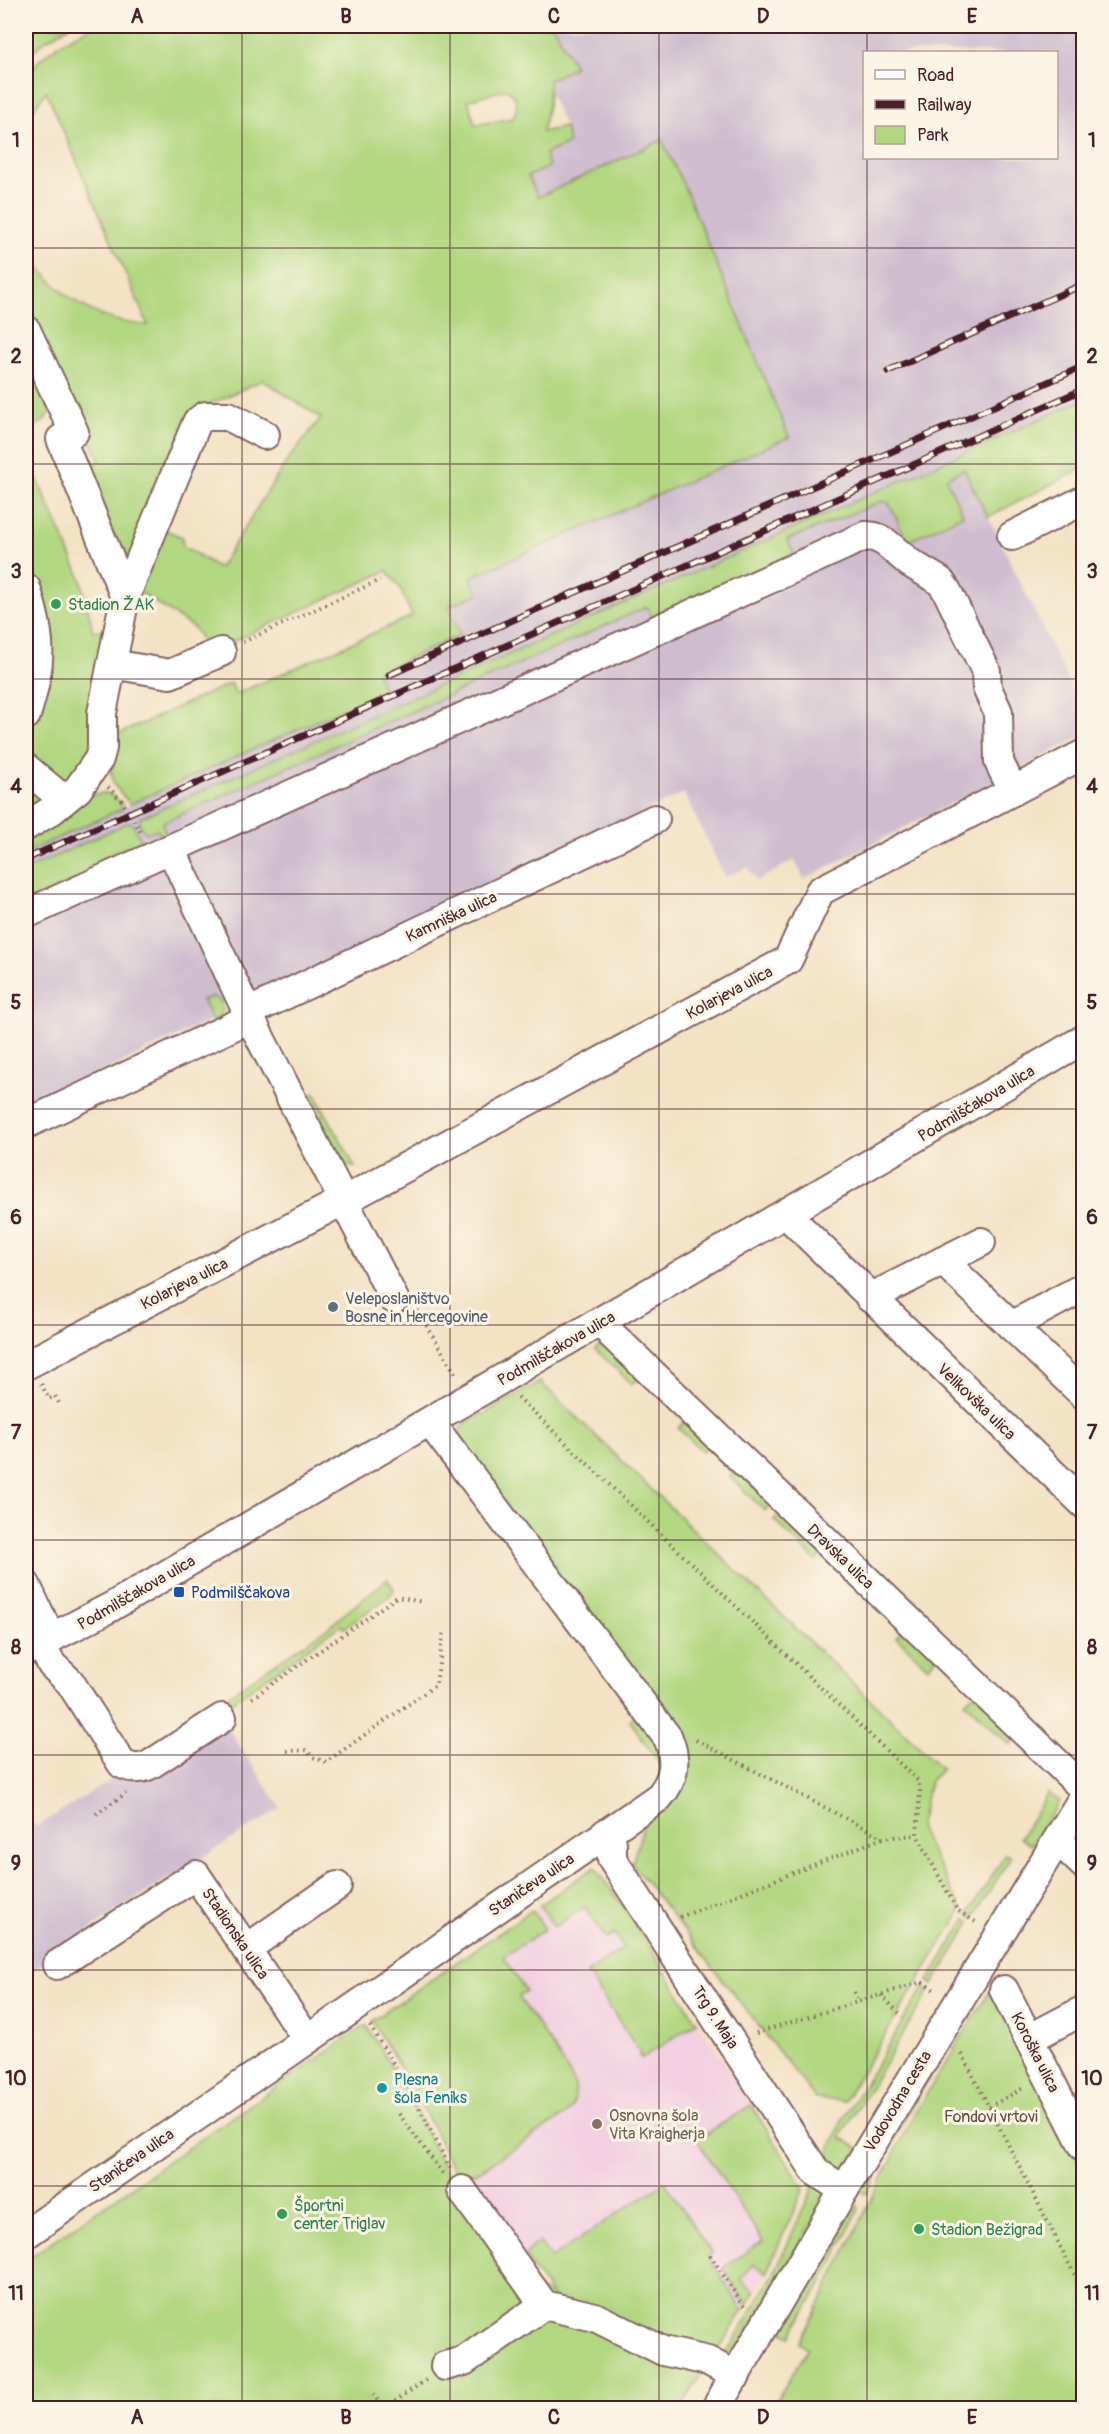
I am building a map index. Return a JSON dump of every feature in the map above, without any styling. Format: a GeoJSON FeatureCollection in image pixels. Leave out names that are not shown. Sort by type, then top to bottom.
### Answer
{"type":"FeatureCollection","features":[{"type":"Feature","properties":{"kind":"street"},"geometry":{"type":"LineString","coordinates":[[26,330],[33,366],[74,432],[61,439],[125,597]]}},
{"type":"Feature","properties":{"kind":"street"},"geometry":{"type":"LineString","coordinates":[[26,826],[51,811],[78,789],[99,759],[102,713],[125,597],[196,422],[205,416],[228,416],[265,435]]}},
{"type":"Feature","properties":{"kind":"street"},"geometry":{"type":"LineString","coordinates":[[1012,536],[1083,500]]}},
{"type":"Feature","properties":{"kind":"street"},"geometry":{"type":"LineString","coordinates":[[26,914],[865,536],[875,537],[885,542],[910,563],[930,573],[947,591],[986,671],[987,688],[998,712],[999,762],[1014,791]]}},
{"type":"Feature","properties":{"kind":"street"},"geometry":{"type":"LineString","coordinates":[[26,588],[39,648],[38,678],[29,718]]}},
{"type":"Feature","properties":{"kind":"street"},"geometry":{"type":"LineString","coordinates":[[112,664],[170,674],[221,652]]}},
{"type":"Feature","properties":{"kind":"street","name":"Kolarjeva ulica"},"geometry":{"type":"LineString","coordinates":[[32,1373],[342,1201],[788,960],[820,891],[1083,754]]}},
{"type":"Feature","properties":{"kind":"street"},"geometry":{"type":"LineString","coordinates":[[26,768],[64,800]]}},
{"type":"Feature","properties":{"kind":"street","name":"Kamniška ulica"},"geometry":{"type":"LineString","coordinates":[[26,1124],[656,819]]}},
{"type":"Feature","properties":{"kind":"street"},"geometry":{"type":"LineString","coordinates":[[164,852],[394,1299]]}},
{"type":"Feature","properties":{"kind":"street","name":"Podmilščakova ulica"},"geometry":{"type":"LineString","coordinates":[[39,1645],[119,1603],[1083,1039]]}},
{"type":"Feature","properties":{"kind":"street","name":"Velikovška ulica"},"geometry":{"type":"LineString","coordinates":[[786,1214],[1083,1504]]}},
{"type":"Feature","properties":{"kind":"street"},"geometry":{"type":"LineString","coordinates":[[870,1298],[981,1242]]}},
{"type":"Feature","properties":{"kind":"street"},"geometry":{"type":"LineString","coordinates":[[943,1261],[1083,1395]]}},
{"type":"Feature","properties":{"kind":"street"},"geometry":{"type":"LineString","coordinates":[[1011,1326],[1083,1287]]}},
{"type":"Feature","properties":{"kind":"street","name":"Dravska ulica"},"geometry":{"type":"LineString","coordinates":[[602,1321],[612,1335],[1083,1790]]}},
{"type":"Feature","properties":{"kind":"street","name":"Staničeva ulica"},"geometry":{"type":"LineString","coordinates":[[26,2234],[659,1797],[669,1782],[674,1761],[673,1749],[662,1728],[430,1422]]}},
{"type":"Feature","properties":{"kind":"street"},"geometry":{"type":"LineString","coordinates":[[26,1584],[39,1645],[52,1665],[70,1682],[122,1764],[132,1769],[144,1768],[222,1718]]}},
{"type":"Feature","properties":{"kind":"street","name":"Vodovodna cesta"},"geometry":{"type":"LineString","coordinates":[[716,2409],[844,2190],[1083,1796]]}},
{"type":"Feature","properties":{"kind":"street","name":"Trg 9. Maja"},"geometry":{"type":"LineString","coordinates":[[606,1833],[612,1842],[612,1859],[733,2041],[816,2172],[844,2190]]}},
{"type":"Feature","properties":{"kind":"street"},"geometry":{"type":"LineString","coordinates":[[1058,1840],[1083,1865]]}},
{"type":"Feature","properties":{"kind":"street","name":"Stadionska ulica"},"geometry":{"type":"LineString","coordinates":[[57,1965],[196,1875],[307,2039]]}},
{"type":"Feature","properties":{"kind":"street"},"geometry":{"type":"LineString","coordinates":[[246,1949],[337,1886]]}},
{"type":"Feature","properties":{"kind":"street","name":"Koroška ulica"},"geometry":{"type":"LineString","coordinates":[[1004,1990],[1083,2147]]}},
{"type":"Feature","properties":{"kind":"street"},"geometry":{"type":"LineString","coordinates":[[1029,2039],[1083,2010]]}},
{"type":"Feature","properties":{"kind":"street"},"geometry":{"type":"LineString","coordinates":[[462,2190],[535,2296],[544,2305],[595,2317],[663,2351],[708,2361],[736,2376]]}},
{"type":"Feature","properties":{"kind":"street"},"geometry":{"type":"LineString","coordinates":[[445,2366],[464,2361],[544,2305]]}},
{"type":"Feature","properties":{"kind":"path"},"geometry":{"type":"LineString","coordinates":[[221,652],[380,580]]}},
{"type":"Feature","properties":{"kind":"path"},"geometry":{"type":"LineString","coordinates":[[92,772],[122,801],[164,852]]}},
{"type":"Feature","properties":{"kind":"path"},"geometry":{"type":"LineString","coordinates":[[394,1299],[404,1294],[408,1295],[461,1383]]}},
{"type":"Feature","properties":{"kind":"path"},"geometry":{"type":"LineString","coordinates":[[32,1373],[49,1399],[56,1396],[59,1403]]}},
{"type":"Feature","properties":{"kind":"path"},"geometry":{"type":"LineString","coordinates":[[514,1392],[918,1780],[920,1790],[917,1835],[957,1910],[997,1935]]}},
{"type":"Feature","properties":{"kind":"path"},"geometry":{"type":"LineString","coordinates":[[252,1698],[397,1597],[423,1602]]}},
{"type":"Feature","properties":{"kind":"path"},"geometry":{"type":"LineString","coordinates":[[287,1751],[307,1750],[312,1757],[326,1762],[436,1685],[444,1630]]}},
{"type":"Feature","properties":{"kind":"path"},"geometry":{"type":"LineString","coordinates":[[662,1728],[686,1735],[883,1838]]}},
{"type":"Feature","properties":{"kind":"path"},"geometry":{"type":"LineString","coordinates":[[96,1814],[131,1789]]}},
{"type":"Feature","properties":{"kind":"path"},"geometry":{"type":"LineString","coordinates":[[684,1914],[883,1838],[917,1835]]}},
{"type":"Feature","properties":{"kind":"path"},"geometry":{"type":"LineString","coordinates":[[733,2041],[922,1982],[956,2004]]}},
{"type":"Feature","properties":{"kind":"path"},"geometry":{"type":"LineString","coordinates":[[854,1992],[858,2002]]}},
{"type":"Feature","properties":{"kind":"path"},"geometry":{"type":"LineString","coordinates":[[880,1995],[902,2016]]}},
{"type":"Feature","properties":{"kind":"path"},"geometry":{"type":"LineString","coordinates":[[356,2005],[409,2088],[462,2190]]}},
{"type":"Feature","properties":{"kind":"path"},"geometry":{"type":"LineString","coordinates":[[962,2054],[1083,2293]]}},
{"type":"Feature","properties":{"kind":"path"},"geometry":{"type":"LineString","coordinates":[[989,2107],[1047,2076]]}},
{"type":"Feature","properties":{"kind":"path"},"geometry":{"type":"LineString","coordinates":[[399,2114],[442,2172],[462,2190]]}},
{"type":"Feature","properties":{"kind":"path"},"geometry":{"type":"LineString","coordinates":[[710,2255],[745,2308]]}},
{"type":"Feature","properties":{"kind":"path"},"geometry":{"type":"LineString","coordinates":[[373,2394],[384,2409],[445,2366]]}},
{"type":"Feature","properties":{"kind":"shaded area"},"geometry":{"type":"Polygon","coordinates":[[[553,26],[1083,26],[1083,400],[140,818],[140,826],[146,833],[157,830],[166,841],[169,839],[162,823],[648,607],[655,622],[787,540],[883,501],[889,503],[965,468],[1083,712],[1083,736],[804,879],[794,860],[757,881],[748,867],[725,877],[684,793],[262,995],[256,986],[222,1003],[223,1014],[213,1022],[211,1020],[26,1108],[26,902],[106,866],[102,858],[141,840],[129,822],[26,870],[26,852],[384,691],[376,673],[460,635],[449,606],[471,577],[789,437],[538,197],[528,176],[545,154],[568,143],[565,127],[549,92],[549,80],[575,67],[553,26]]]}},
{"type":"Feature","properties":{"kind":"shaded area"},"geometry":{"type":"Polygon","coordinates":[[[224,1722],[281,1808],[118,1910],[26,1975],[26,1828],[33,1823],[36,1827],[113,1779],[141,1777],[224,1722]]]}},
{"type":"Feature","properties":{"kind":"shaded area","name":"Osnovna šola Vita Kraigherja"},"geometry":{"type":"Polygon","coordinates":[[[595,1867],[634,1923],[804,2188],[766,2273],[716,2354],[527,2271],[452,2166],[412,2087],[372,2021],[595,1867]]]}},
{"type":"Feature","properties":{"kind":"green space"},"geometry":{"type":"Polygon","coordinates":[[[70,26],[43,42],[26,58],[26,28],[70,26]]]}},
{"type":"Feature","properties":{"kind":"green space"},"geometry":{"type":"Polygon","coordinates":[[[94,26],[553,26],[575,67],[549,80],[548,105],[542,132],[565,127],[569,143],[545,154],[549,167],[528,176],[538,197],[662,140],[684,186],[789,437],[471,577],[478,594],[449,606],[460,635],[377,673],[384,691],[130,804],[114,785],[110,767],[114,736],[231,683],[236,694],[412,616],[400,588],[387,571],[219,648],[206,647],[194,628],[135,589],[165,530],[182,537],[183,546],[219,568],[287,461],[321,418],[263,380],[192,412],[127,569],[87,468],[100,461],[26,307],[26,245],[48,277],[76,302],[110,318],[148,325],[46,91],[26,122],[26,74],[49,52],[94,26]],[[507,89],[468,100],[475,125],[513,118],[516,102],[507,89]]]}},
{"type":"Feature","properties":{"kind":"green space"},"geometry":{"type":"Polygon","coordinates":[[[26,381],[36,382],[51,411],[43,422],[26,430],[26,381]]]}},
{"type":"Feature","properties":{"kind":"green space"},"geometry":{"type":"Polygon","coordinates":[[[1083,400],[1083,468],[988,517],[964,469],[946,478],[963,515],[907,542],[889,503],[883,501],[787,540],[793,551],[792,558],[655,622],[647,607],[162,823],[169,840],[166,841],[157,830],[146,833],[140,826],[140,818],[1083,400]]]}},
{"type":"Feature","properties":{"kind":"green space","name":"Stadion ŽAK"},"geometry":{"type":"Polygon","coordinates":[[[26,453],[81,579],[93,631],[111,629],[93,760],[48,796],[26,820],[26,453]]]}},
{"type":"Feature","properties":{"kind":"green space"},"geometry":{"type":"Polygon","coordinates":[[[110,794],[122,803],[122,809],[26,852],[26,833],[86,796],[110,794]]]}},
{"type":"Feature","properties":{"kind":"green space"},"geometry":{"type":"Polygon","coordinates":[[[129,822],[133,824],[141,841],[103,858],[106,867],[26,902],[26,870],[129,822]]]}},
{"type":"Feature","properties":{"kind":"green space"},"geometry":{"type":"Polygon","coordinates":[[[211,997],[220,1000],[223,1011],[218,1020],[213,1022],[202,1000],[211,997]]]}},
{"type":"Feature","properties":{"kind":"green space"},"geometry":{"type":"Polygon","coordinates":[[[315,1093],[355,1167],[343,1165],[319,1118],[323,1115],[317,1103],[313,1105],[308,1096],[315,1093]]]}},
{"type":"Feature","properties":{"kind":"green space"},"geometry":{"type":"Polygon","coordinates":[[[603,1343],[641,1375],[632,1384],[595,1349],[603,1343]]]}},
{"type":"Feature","properties":{"kind":"green space"},"geometry":{"type":"Polygon","coordinates":[[[540,1382],[942,1769],[930,1781],[919,1828],[962,1910],[844,2101],[816,2099],[632,1864],[642,1830],[639,1822],[681,1778],[459,1442],[461,1426],[540,1382]]]}},
{"type":"Feature","properties":{"kind":"green space"},"geometry":{"type":"Polygon","coordinates":[[[687,1419],[712,1442],[703,1452],[678,1428],[687,1419]]]}},
{"type":"Feature","properties":{"kind":"green space"},"geometry":{"type":"Polygon","coordinates":[[[738,1467],[774,1501],[765,1511],[729,1476],[738,1467]]]}},
{"type":"Feature","properties":{"kind":"green space"},"geometry":{"type":"Polygon","coordinates":[[[783,1510],[826,1551],[816,1561],[774,1520],[783,1510]]]}},
{"type":"Feature","properties":{"kind":"green space"},"geometry":{"type":"Polygon","coordinates":[[[387,1579],[394,1589],[390,1596],[344,1628],[341,1625],[218,1712],[214,1705],[325,1630],[387,1579]]]}},
{"type":"Feature","properties":{"kind":"green space"},"geometry":{"type":"Polygon","coordinates":[[[905,1627],[937,1657],[928,1667],[896,1637],[905,1627]]]}},
{"type":"Feature","properties":{"kind":"green space"},"geometry":{"type":"Polygon","coordinates":[[[974,1693],[1019,1736],[1010,1745],[965,1702],[974,1693]]]}},
{"type":"Feature","properties":{"kind":"green space"},"geometry":{"type":"Polygon","coordinates":[[[639,1714],[661,1745],[664,1770],[630,1721],[639,1714]]]}},
{"type":"Feature","properties":{"kind":"green space"},"geometry":{"type":"Polygon","coordinates":[[[1048,1793],[1060,1801],[1031,1845],[1020,1838],[1048,1793]]]}},
{"type":"Feature","properties":{"kind":"green space"},"geometry":{"type":"Polygon","coordinates":[[[1006,1854],[1011,1857],[973,1918],[968,1914],[1006,1854]]]}},
{"type":"Feature","properties":{"kind":"green space"},"geometry":{"type":"Polygon","coordinates":[[[595,1867],[697,2022],[641,2059],[639,2055],[641,2054],[587,1973],[624,1948],[615,1934],[606,1939],[585,1907],[554,1927],[540,1905],[595,1867]]]}},
{"type":"Feature","properties":{"kind":"green space"},"geometry":{"type":"Polygon","coordinates":[[[532,1910],[545,1929],[503,1957],[526,1991],[519,1997],[572,2078],[575,2086],[575,2099],[564,2116],[479,2171],[472,2174],[459,2171],[452,2166],[412,2087],[372,2021],[532,1910]]]}},
{"type":"Feature","properties":{"kind":"green space"},"geometry":{"type":"Polygon","coordinates":[[[966,1919],[971,1922],[933,1984],[928,1981],[966,1919]]]}},
{"type":"Feature","properties":{"kind":"green space"},"geometry":{"type":"Polygon","coordinates":[[[978,1984],[984,1987],[905,2117],[867,2194],[856,2187],[978,1984]]]}},
{"type":"Feature","properties":{"kind":"green space"},"geometry":{"type":"Polygon","coordinates":[[[924,1987],[929,1990],[928,1993],[840,2137],[859,2148],[840,2179],[823,2168],[840,2124],[924,1987]]]}},
{"type":"Feature","properties":{"kind":"green space","name":"Fondovi vrtovi"},"geometry":{"type":"Polygon","coordinates":[[[990,1991],[999,2003],[1083,2170],[1083,2408],[772,2408],[808,2348],[800,2343],[914,2114],[990,1991]]]}},
{"type":"Feature","properties":{"kind":"green space","name":"Športni center Triglav"},"geometry":{"type":"Polygon","coordinates":[[[366,2025],[409,2096],[444,2169],[513,2276],[703,2371],[681,2408],[26,2408],[26,2260],[366,2025]]]}},
{"type":"Feature","properties":{"kind":"green space"},"geometry":{"type":"Polygon","coordinates":[[[751,2105],[804,2188],[766,2273],[754,2263],[741,2280],[755,2291],[746,2306],[723,2268],[763,2241],[697,2140],[751,2105]]]}},
{"type":"Feature","properties":{"kind":"green space"},"geometry":{"type":"Polygon","coordinates":[[[816,2181],[833,2190],[732,2355],[725,2355],[773,2276],[816,2181]]]}},
{"type":"Feature","properties":{"kind":"green space"},"geometry":{"type":"Polygon","coordinates":[[[665,2182],[711,2253],[708,2256],[743,2310],[716,2354],[556,2301],[525,2257],[539,2241],[551,2258],[665,2182]]]}},
{"type":"Feature","properties":{"kind":"green space"},"geometry":{"type":"Polygon","coordinates":[[[848,2200],[857,2205],[859,2209],[824,2280],[790,2336],[779,2330],[840,2229],[833,2225],[848,2200]]]}},
{"type":"Feature","properties":{"kind":"railway"},"geometry":{"type":"LineString","coordinates":[[888,371],[1084,284]]}},
{"type":"Feature","properties":{"kind":"railway"},"geometry":{"type":"LineString","coordinates":[[389,675],[1084,366]]}},
{"type":"Feature","properties":{"kind":"railway"},"geometry":{"type":"LineString","coordinates":[[26,859],[1084,389]]}},
{"type":"Feature","properties":{"kind":"place","name":"Stadion ŽAK"},"geometry":{"type":"Point","coordinates":[56,604]}},
{"type":"Feature","properties":{"kind":"place","name":"Veleposlaništvo Bosne in Hercegovine"},"geometry":{"type":"Point","coordinates":[333,1307]}},
{"type":"Feature","properties":{"kind":"place","name":"Podmilščakova"},"geometry":{"type":"Point","coordinates":[179,1592]}},
{"type":"Feature","properties":{"kind":"place","name":"Plesna šola Feniks"},"geometry":{"type":"Point","coordinates":[382,2088]}},
{"type":"Feature","properties":{"kind":"place","name":"Osnovna šola Vita Kraigherja"},"geometry":{"type":"Point","coordinates":[597,2124]}},
{"type":"Feature","properties":{"kind":"place","name":"Športni center Triglav"},"geometry":{"type":"Point","coordinates":[282,2214]}},
{"type":"Feature","properties":{"kind":"place","name":"Stadion Bežigrad"},"geometry":{"type":"Point","coordinates":[919,2229]}}]}
